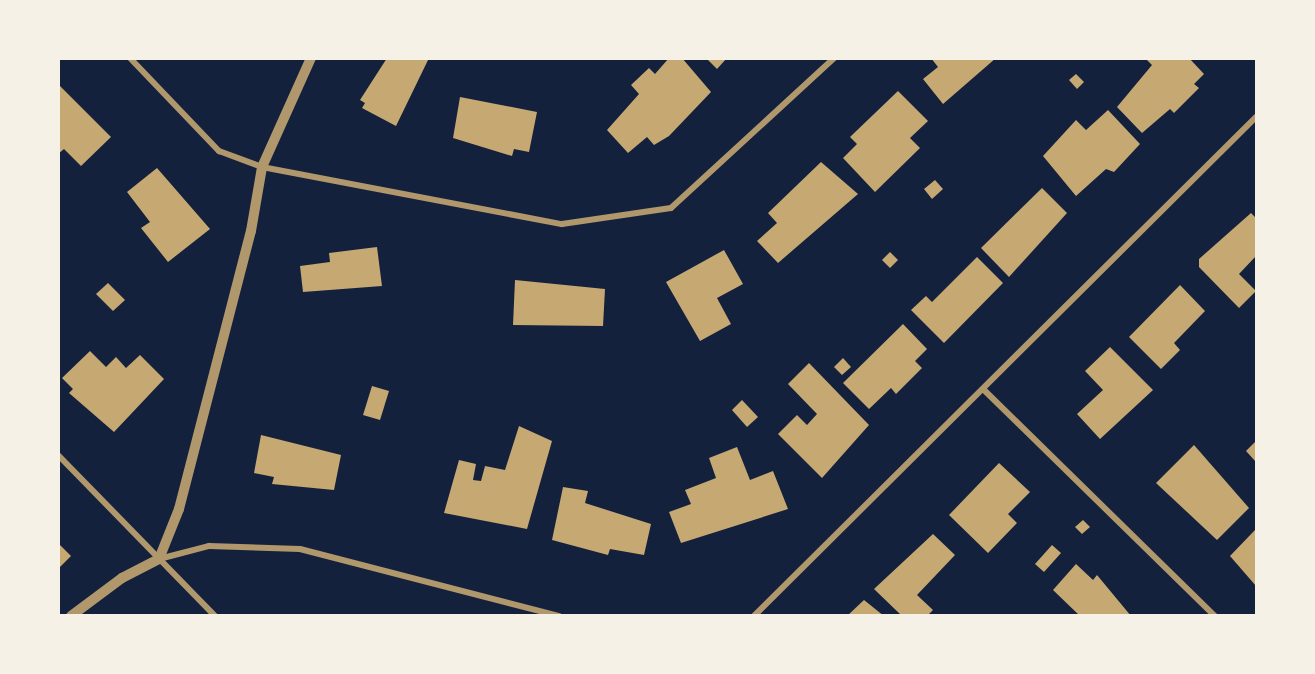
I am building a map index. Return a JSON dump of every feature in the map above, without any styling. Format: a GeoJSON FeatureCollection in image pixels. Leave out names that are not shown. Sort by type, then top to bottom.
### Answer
{"type":"FeatureCollection","features":[{"type":"Feature","properties":{"kind":"street"},"geometry":{"type":"LineString","coordinates":[[130,58],[219,152],[262,167],[562,224],[623,218],[671,208],[834,58]]}},
{"type":"Feature","properties":{"kind":"street"},"geometry":{"type":"LineString","coordinates":[[159,559],[179,509],[251,231],[262,167],[311,58]]}},
{"type":"Feature","properties":{"kind":"street"},"geometry":{"type":"LineString","coordinates":[[753,615],[1257,117]]}},
{"type":"Feature","properties":{"kind":"street"},"geometry":{"type":"LineString","coordinates":[[983,389],[1215,615]]}},
{"type":"Feature","properties":{"kind":"street"},"geometry":{"type":"LineString","coordinates":[[58,455],[214,615]]}},
{"type":"Feature","properties":{"kind":"street"},"geometry":{"type":"LineString","coordinates":[[71,615],[122,578],[159,559],[209,546],[300,549],[559,615]]}},
{"type":"Feature","properties":{"kind":"building"},"geometry":{"type":"Polygon","coordinates":[[[387,58],[429,58],[396,126],[362,108],[365,103],[360,100],[387,58]]]}},
{"type":"Feature","properties":{"kind":"building"},"geometry":{"type":"Polygon","coordinates":[[[669,58],[682,58],[711,92],[669,136],[654,145],[647,137],[628,153],[607,130],[639,94],[631,85],[649,68],[655,74],[669,58]]]}},
{"type":"Feature","properties":{"kind":"building"},"geometry":{"type":"Polygon","coordinates":[[[706,58],[727,58],[717,69],[706,58]]]}},
{"type":"Feature","properties":{"kind":"building"},"geometry":{"type":"Polygon","coordinates":[[[931,58],[996,58],[943,104],[923,79],[938,67],[931,58]]]}},
{"type":"Feature","properties":{"kind":"building"},"geometry":{"type":"Polygon","coordinates":[[[1145,58],[1189,58],[1204,74],[1194,84],[1199,88],[1174,113],[1170,109],[1142,133],[1117,107],[1152,65],[1145,58]]]}},
{"type":"Feature","properties":{"kind":"building"},"geometry":{"type":"Polygon","coordinates":[[[1076,74],[1084,82],[1077,89],[1069,80],[1076,74]]]}},
{"type":"Feature","properties":{"kind":"building"},"geometry":{"type":"Polygon","coordinates":[[[58,84],[111,137],[81,166],[64,149],[58,154],[58,84]]]}},
{"type":"Feature","properties":{"kind":"building"},"geometry":{"type":"Polygon","coordinates":[[[898,91],[928,121],[910,138],[920,148],[875,192],[843,158],[857,144],[850,137],[898,91]]]}},
{"type":"Feature","properties":{"kind":"building"},"geometry":{"type":"Polygon","coordinates":[[[460,97],[537,112],[529,152],[514,149],[512,156],[453,138],[460,97]]]}},
{"type":"Feature","properties":{"kind":"building"},"geometry":{"type":"Polygon","coordinates":[[[1108,110],[1140,144],[1114,172],[1106,169],[1076,196],[1043,156],[1076,120],[1086,130],[1108,110]]]}},
{"type":"Feature","properties":{"kind":"building"},"geometry":{"type":"Polygon","coordinates":[[[821,162],[858,194],[778,263],[757,241],[777,223],[768,213],[821,162]]]}},
{"type":"Feature","properties":{"kind":"building"},"geometry":{"type":"Polygon","coordinates":[[[157,168],[210,229],[168,262],[141,228],[150,222],[127,192],[157,168]]]}},
{"type":"Feature","properties":{"kind":"building"},"geometry":{"type":"Polygon","coordinates":[[[935,180],[943,189],[932,199],[924,189],[935,180]]]}},
{"type":"Feature","properties":{"kind":"building"},"geometry":{"type":"Polygon","coordinates":[[[1042,188],[1067,213],[1009,277],[981,248],[1042,188]]]}},
{"type":"Feature","properties":{"kind":"building"},"geometry":{"type":"Polygon","coordinates":[[[1251,213],[1256,218],[1256,256],[1239,274],[1256,291],[1239,308],[1199,267],[1199,259],[1251,213]]]}},
{"type":"Feature","properties":{"kind":"building"},"geometry":{"type":"Polygon","coordinates":[[[377,247],[382,286],[303,292],[300,266],[330,262],[329,253],[377,247]]]}},
{"type":"Feature","properties":{"kind":"building"},"geometry":{"type":"Polygon","coordinates":[[[724,250],[743,284],[717,298],[731,324],[700,341],[666,282],[724,250]]]}},
{"type":"Feature","properties":{"kind":"building"},"geometry":{"type":"Polygon","coordinates":[[[890,252],[898,260],[890,268],[882,260],[890,252]]]}},
{"type":"Feature","properties":{"kind":"building"},"geometry":{"type":"Polygon","coordinates":[[[977,257],[1003,283],[944,343],[911,310],[926,296],[932,302],[977,257]]]}},
{"type":"Feature","properties":{"kind":"building"},"geometry":{"type":"Polygon","coordinates":[[[515,280],[605,289],[603,326],[513,325],[515,280]]]}},
{"type":"Feature","properties":{"kind":"building"},"geometry":{"type":"Polygon","coordinates":[[[108,283],[125,300],[113,311],[96,294],[108,283]]]}},
{"type":"Feature","properties":{"kind":"building"},"geometry":{"type":"Polygon","coordinates":[[[1180,285],[1205,311],[1174,343],[1180,350],[1161,369],[1129,337],[1180,285]]]}},
{"type":"Feature","properties":{"kind":"building"},"geometry":{"type":"Polygon","coordinates":[[[903,324],[927,349],[915,361],[922,368],[896,394],[891,388],[869,409],[843,383],[903,324]]]}},
{"type":"Feature","properties":{"kind":"building"},"geometry":{"type":"Polygon","coordinates":[[[1110,347],[1153,390],[1100,439],[1077,414],[1103,390],[1085,371],[1110,347]]]}},
{"type":"Feature","properties":{"kind":"building"},"geometry":{"type":"Polygon","coordinates":[[[90,351],[106,367],[116,357],[126,368],[140,355],[164,379],[114,432],[69,393],[73,389],[62,378],[90,351]]]}},
{"type":"Feature","properties":{"kind":"building"},"geometry":{"type":"Polygon","coordinates":[[[843,358],[851,367],[842,375],[834,367],[843,358]]]}},
{"type":"Feature","properties":{"kind":"building"},"geometry":{"type":"Polygon","coordinates":[[[809,363],[869,425],[822,478],[778,434],[797,415],[807,425],[817,414],[788,384],[809,363]]]}},
{"type":"Feature","properties":{"kind":"building"},"geometry":{"type":"Polygon","coordinates":[[[372,386],[389,391],[380,420],[363,415],[372,386]]]}},
{"type":"Feature","properties":{"kind":"building"},"geometry":{"type":"Polygon","coordinates":[[[742,400],[758,417],[747,427],[732,410],[742,400]]]}},
{"type":"Feature","properties":{"kind":"building"},"geometry":{"type":"Polygon","coordinates":[[[519,426],[552,441],[527,529],[444,513],[459,460],[476,464],[473,480],[481,481],[485,466],[505,470],[519,426]]]}},
{"type":"Feature","properties":{"kind":"building"},"geometry":{"type":"Polygon","coordinates":[[[261,435],[341,455],[334,490],[272,484],[274,477],[254,473],[261,435]]]}},
{"type":"Feature","properties":{"kind":"building"},"geometry":{"type":"Polygon","coordinates":[[[1256,441],[1256,462],[1246,451],[1256,441]]]}},
{"type":"Feature","properties":{"kind":"building"},"geometry":{"type":"Polygon","coordinates":[[[1194,445],[1249,508],[1217,540],[1156,483],[1194,445]]]}},
{"type":"Feature","properties":{"kind":"building"},"geometry":{"type":"Polygon","coordinates":[[[737,447],[750,480],[773,471],[788,509],[681,543],[669,512],[691,504],[685,490],[716,478],[709,458],[737,447]]]}},
{"type":"Feature","properties":{"kind":"building"},"geometry":{"type":"Polygon","coordinates":[[[999,463],[1030,492],[1008,514],[1017,523],[988,553],[949,515],[999,463]]]}},
{"type":"Feature","properties":{"kind":"building"},"geometry":{"type":"Polygon","coordinates":[[[563,487],[588,491],[585,503],[651,524],[644,555],[610,549],[608,555],[552,540],[563,487]]]}},
{"type":"Feature","properties":{"kind":"building"},"geometry":{"type":"Polygon","coordinates":[[[1083,520],[1090,527],[1082,534],[1075,527],[1083,520]]]}},
{"type":"Feature","properties":{"kind":"building"},"geometry":{"type":"Polygon","coordinates":[[[1256,531],[1256,586],[1230,556],[1256,531]]]}},
{"type":"Feature","properties":{"kind":"building"},"geometry":{"type":"Polygon","coordinates":[[[933,534],[955,555],[917,595],[933,610],[927,616],[902,616],[874,589],[933,534]]]}},
{"type":"Feature","properties":{"kind":"building"},"geometry":{"type":"Polygon","coordinates":[[[58,543],[71,556],[58,569],[58,543]]]}},
{"type":"Feature","properties":{"kind":"building"},"geometry":{"type":"Polygon","coordinates":[[[1052,545],[1061,553],[1044,572],[1035,564],[1052,545]]]}},
{"type":"Feature","properties":{"kind":"building"},"geometry":{"type":"Polygon","coordinates":[[[1076,564],[1093,580],[1097,575],[1131,616],[1080,616],[1053,590],[1076,564]]]}},
{"type":"Feature","properties":{"kind":"building"},"geometry":{"type":"Polygon","coordinates":[[[864,600],[884,616],[847,616],[864,600]]]}}]}
